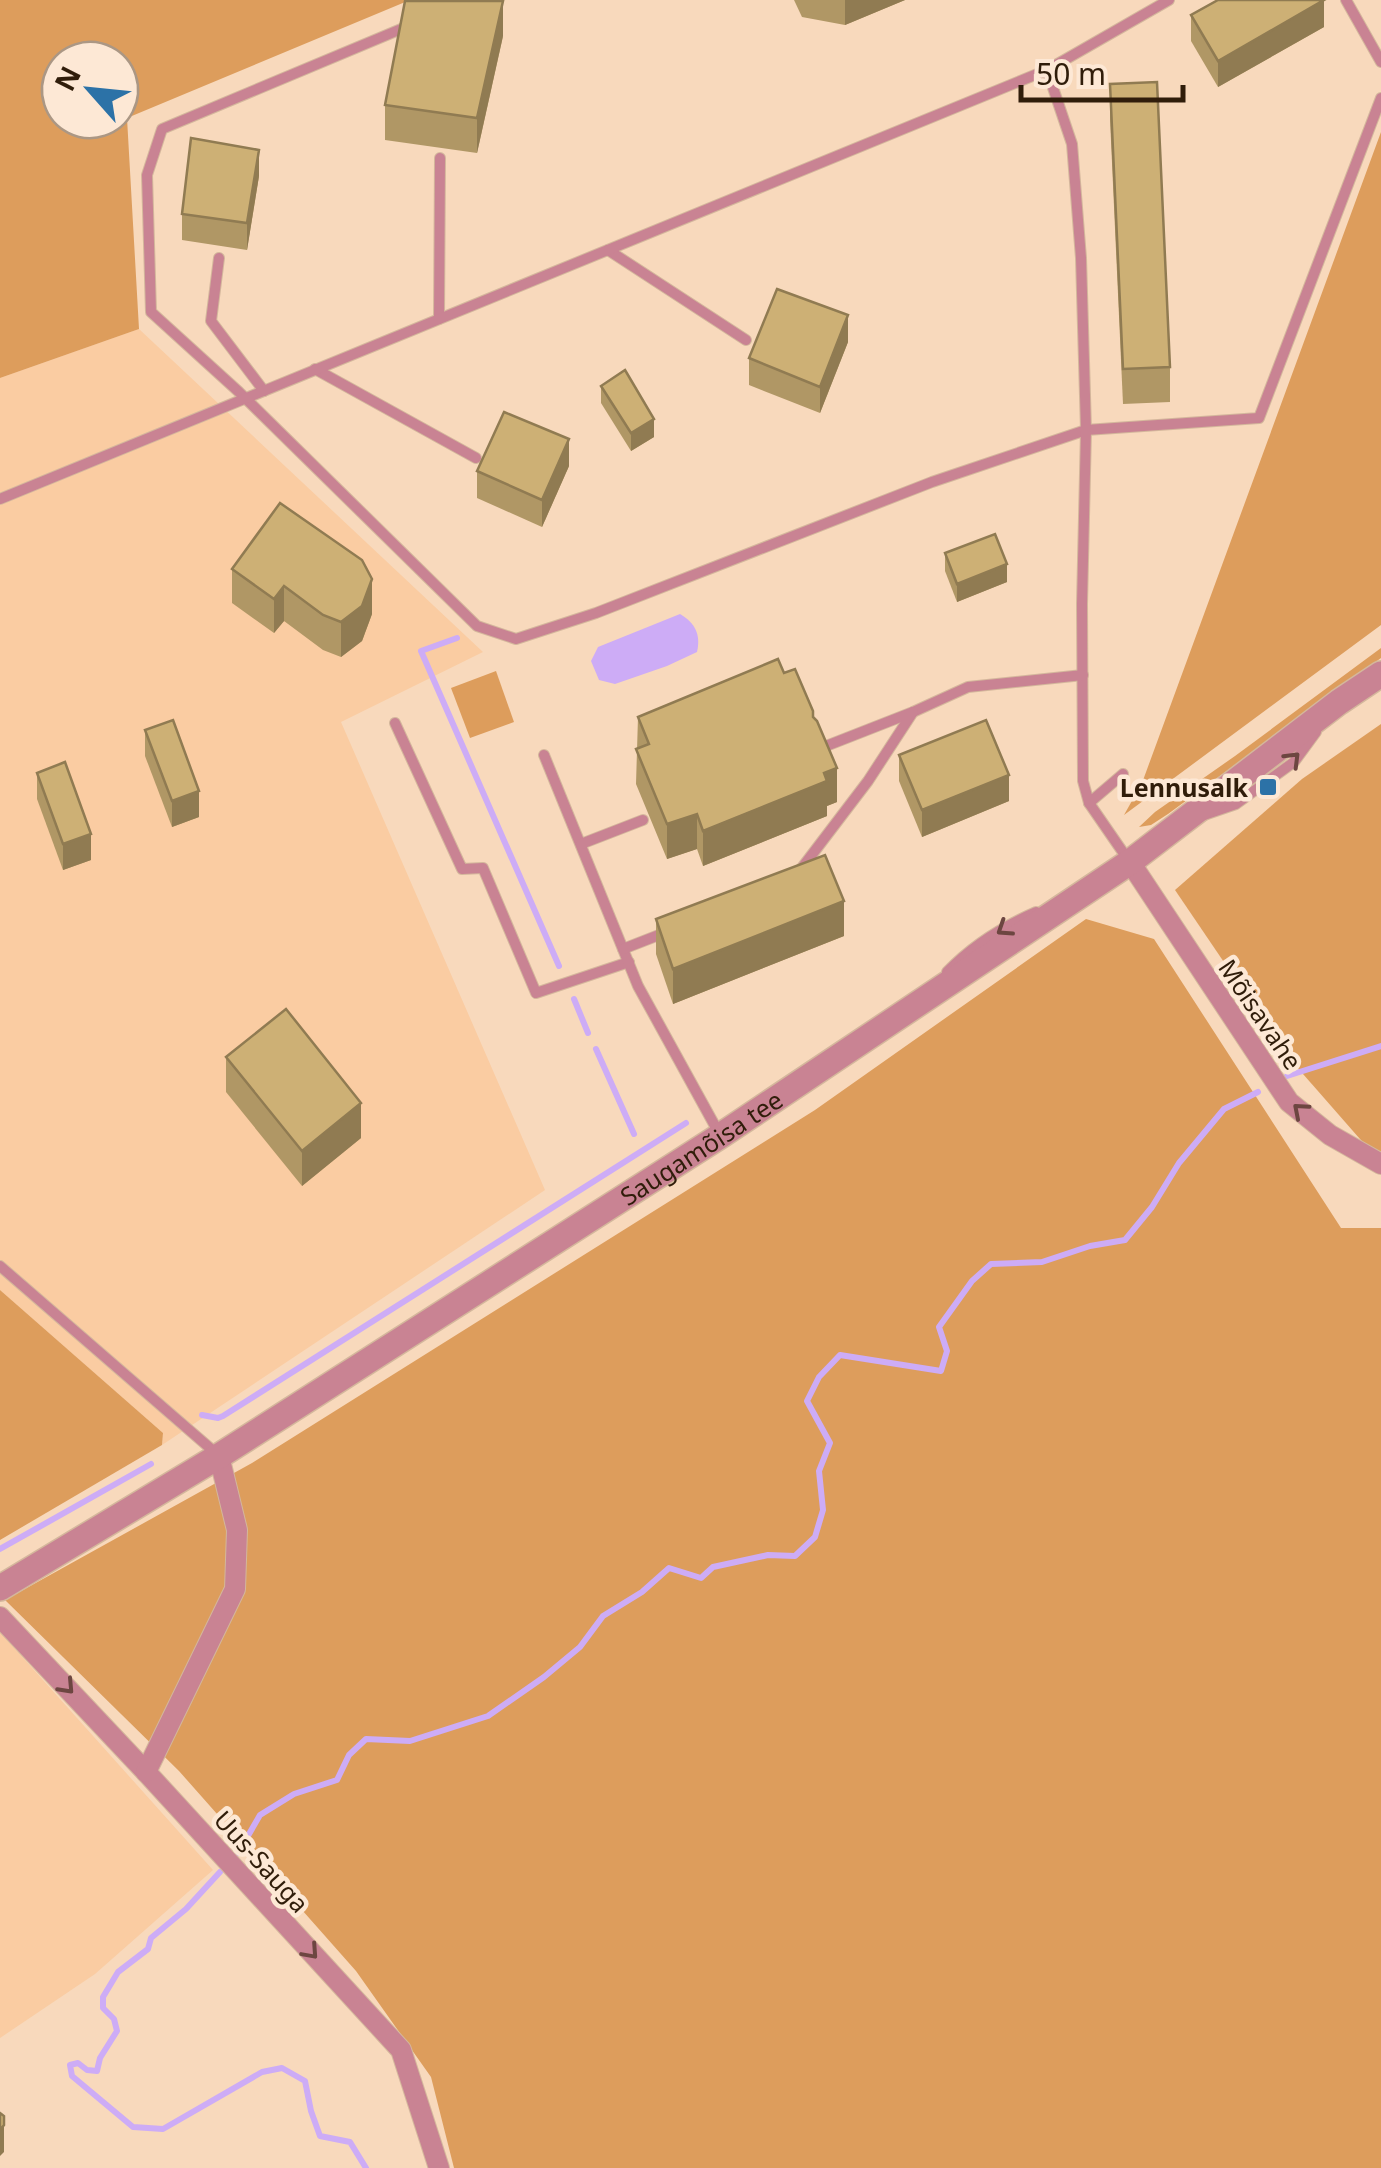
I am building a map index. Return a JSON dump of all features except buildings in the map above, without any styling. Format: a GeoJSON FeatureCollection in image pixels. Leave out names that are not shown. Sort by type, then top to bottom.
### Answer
{"type":"FeatureCollection","features":[{"type":"Feature","properties":{"kind":"street","name":"Saugamõisa tee"},"geometry":{"type":"LineString","coordinates":[[0,1588],[219,1456],[720,1136],[1130,862],[1381,674]]}},
{"type":"Feature","properties":{"kind":"street","name":"Mõisavahe"},"geometry":{"type":"LineString","coordinates":[[1130,862],[1289,1102],[1330,1136],[1381,1164]]}},
{"type":"Feature","properties":{"kind":"street"},"geometry":{"type":"LineString","coordinates":[[146,1772],[235,1589],[237,1530],[219,1456]]}},
{"type":"Feature","properties":{"kind":"street","name":"Uus-Sauga"},"geometry":{"type":"LineString","coordinates":[[0,1616],[402,2050],[439,2168]]}},
{"type":"Feature","properties":{"kind":"lane"},"geometry":{"type":"LineString","coordinates":[[0,499],[1047,70],[1170,0]]}},
{"type":"Feature","properties":{"kind":"lane"},"geometry":{"type":"LineString","coordinates":[[1346,0],[1381,62]]}},
{"type":"Feature","properties":{"kind":"lane"},"geometry":{"type":"LineString","coordinates":[[433,15],[162,129],[148,175],[151,312],[246,399],[477,626],[516,639],[596,613],[932,482],[1086,430],[1259,418],[1381,98]]}},
{"type":"Feature","properties":{"kind":"lane"},"geometry":{"type":"LineString","coordinates":[[1047,70],[1072,144],[1081,258],[1086,430],[1083,781],[1089,803],[1130,862]]}},
{"type":"Feature","properties":{"kind":"lane"},"geometry":{"type":"LineString","coordinates":[[439,319],[440,158]]}},
{"type":"Feature","properties":{"kind":"lane"},"geometry":{"type":"LineString","coordinates":[[608,250],[746,340]]}},
{"type":"Feature","properties":{"kind":"lane"},"geometry":{"type":"LineString","coordinates":[[219,258],[211,322],[264,391]]}},
{"type":"Feature","properties":{"kind":"lane"},"geometry":{"type":"LineString","coordinates":[[315,369],[476,458]]}},
{"type":"Feature","properties":{"kind":"lane"},"geometry":{"type":"LineString","coordinates":[[821,748],[968,687],[1083,675]]}},
{"type":"Feature","properties":{"kind":"lane"},"geometry":{"type":"LineString","coordinates":[[792,876],[804,867],[858,795],[913,712]]}},
{"type":"Feature","properties":{"kind":"lane"},"geometry":{"type":"LineString","coordinates":[[395,723],[462,869],[483,868],[536,993],[629,962]]}},
{"type":"Feature","properties":{"kind":"lane"},"geometry":{"type":"LineString","coordinates":[[544,755],[638,986],[720,1136]]}},
{"type":"Feature","properties":{"kind":"lane"},"geometry":{"type":"LineString","coordinates":[[1089,803],[1123,774]]}},
{"type":"Feature","properties":{"kind":"lane"},"geometry":{"type":"LineString","coordinates":[[580,844],[643,820]]}},
{"type":"Feature","properties":{"kind":"lane"},"geometry":{"type":"LineString","coordinates":[[623,949],[677,929]]}},
{"type":"Feature","properties":{"kind":"lane"},"geometry":{"type":"LineString","coordinates":[[0,1266],[219,1456]]}},
{"type":"Feature","properties":{"kind":"shaded area"},"geometry":{"type":"Polygon","coordinates":[[[0,0],[410,0],[140,113],[140,40],[40,40],[40,140],[128,140],[139,329],[0,378],[0,0]]]}},
{"type":"Feature","properties":{"kind":"shaded area"},"geometry":{"type":"Polygon","coordinates":[[[1381,132],[1381,625],[1124,815],[1142,783],[1381,132]]]}},
{"type":"Feature","properties":{"kind":"shaded area"},"geometry":{"type":"Polygon","coordinates":[[[139,329],[483,652],[341,722],[545,1190],[162,1445],[163,1433],[0,1290],[0,378],[139,329]]]}},
{"type":"Feature","properties":{"kind":"shaded area"},"geometry":{"type":"Polygon","coordinates":[[[680,614],[696,630],[697,652],[615,684],[599,680],[591,661],[598,647],[680,614]]]}},
{"type":"Feature","properties":{"kind":"shaded area"},"geometry":{"type":"Polygon","coordinates":[[[1381,648],[1381,658],[1168,814],[1151,825],[1139,827],[1155,812],[1381,648]]]}},
{"type":"Feature","properties":{"kind":"shaded area"},"geometry":{"type":"Polygon","coordinates":[[[496,671],[514,722],[470,738],[451,688],[496,671]]]}},
{"type":"Feature","properties":{"kind":"shaded area"},"geometry":{"type":"Polygon","coordinates":[[[1381,724],[1381,1163],[1289,1058],[1175,890],[1302,779],[1381,724]]]}},
{"type":"Feature","properties":{"kind":"shaded area"},"geometry":{"type":"Polygon","coordinates":[[[1086,919],[1154,939],[1341,1228],[1381,1228],[1381,2168],[454,2168],[431,2077],[356,1971],[179,1771],[5,1600],[252,1463],[815,1110],[1086,919]]]}},
{"type":"Feature","properties":{"kind":"shaded area"},"geometry":{"type":"Polygon","coordinates":[[[0,1290],[163,1433],[162,1445],[0,1540],[0,1290]]]}},
{"type":"Feature","properties":{"kind":"shaded area"},"geometry":{"type":"Polygon","coordinates":[[[0,1632],[213,1870],[95,1974],[0,2038],[0,1632]]]}},
{"type":"Feature","properties":{"kind":"waterway"},"geometry":{"type":"LineString","coordinates":[[457,638],[421,651],[559,966]]}},
{"type":"Feature","properties":{"kind":"waterway"},"geometry":{"type":"LineString","coordinates":[[574,999],[588,1033]]}},
{"type":"Feature","properties":{"kind":"waterway"},"geometry":{"type":"LineString","coordinates":[[1287,1076],[1381,1046]]}},
{"type":"Feature","properties":{"kind":"waterway"},"geometry":{"type":"LineString","coordinates":[[596,1049],[634,1134]]}},
{"type":"Feature","properties":{"kind":"waterway"},"geometry":{"type":"LineString","coordinates":[[238,1853],[260,1815],[294,1794],[337,1780],[349,1755],[366,1739],[410,1741],[488,1716],[544,1677],[580,1647],[603,1616],[642,1592],[669,1568],[701,1578],[713,1567],[768,1555],[795,1556],[815,1537],[823,1510],[819,1471],[830,1443],[807,1401],[819,1377],[840,1355],[941,1371],[947,1351],[939,1327],[972,1281],[991,1264],[1042,1262],[1090,1246],[1125,1240],[1152,1207],[1179,1163],[1224,1109],[1258,1092]]}},
{"type":"Feature","properties":{"kind":"waterway"},"geometry":{"type":"LineString","coordinates":[[202,1415],[223,1416],[686,1123]]}},
{"type":"Feature","properties":{"kind":"waterway"},"geometry":{"type":"LineString","coordinates":[[0,1549],[151,1464]]}},
{"type":"Feature","properties":{"kind":"waterway"},"geometry":{"type":"LineString","coordinates":[[220,1872],[186,1909],[151,1938],[148,1949],[118,1972],[103,1997],[103,2008],[114,2019],[117,2031],[100,2058],[97,2071],[78,2063],[70,2065],[72,2076],[133,2127],[163,2129],[262,2072],[282,2068],[305,2081],[320,2136],[350,2142],[366,2168]]}},
{"type":"Feature","properties":{"kind":"place","name":"Lennusalk"},"geometry":{"type":"Point","coordinates":[1268,787]}}]}
